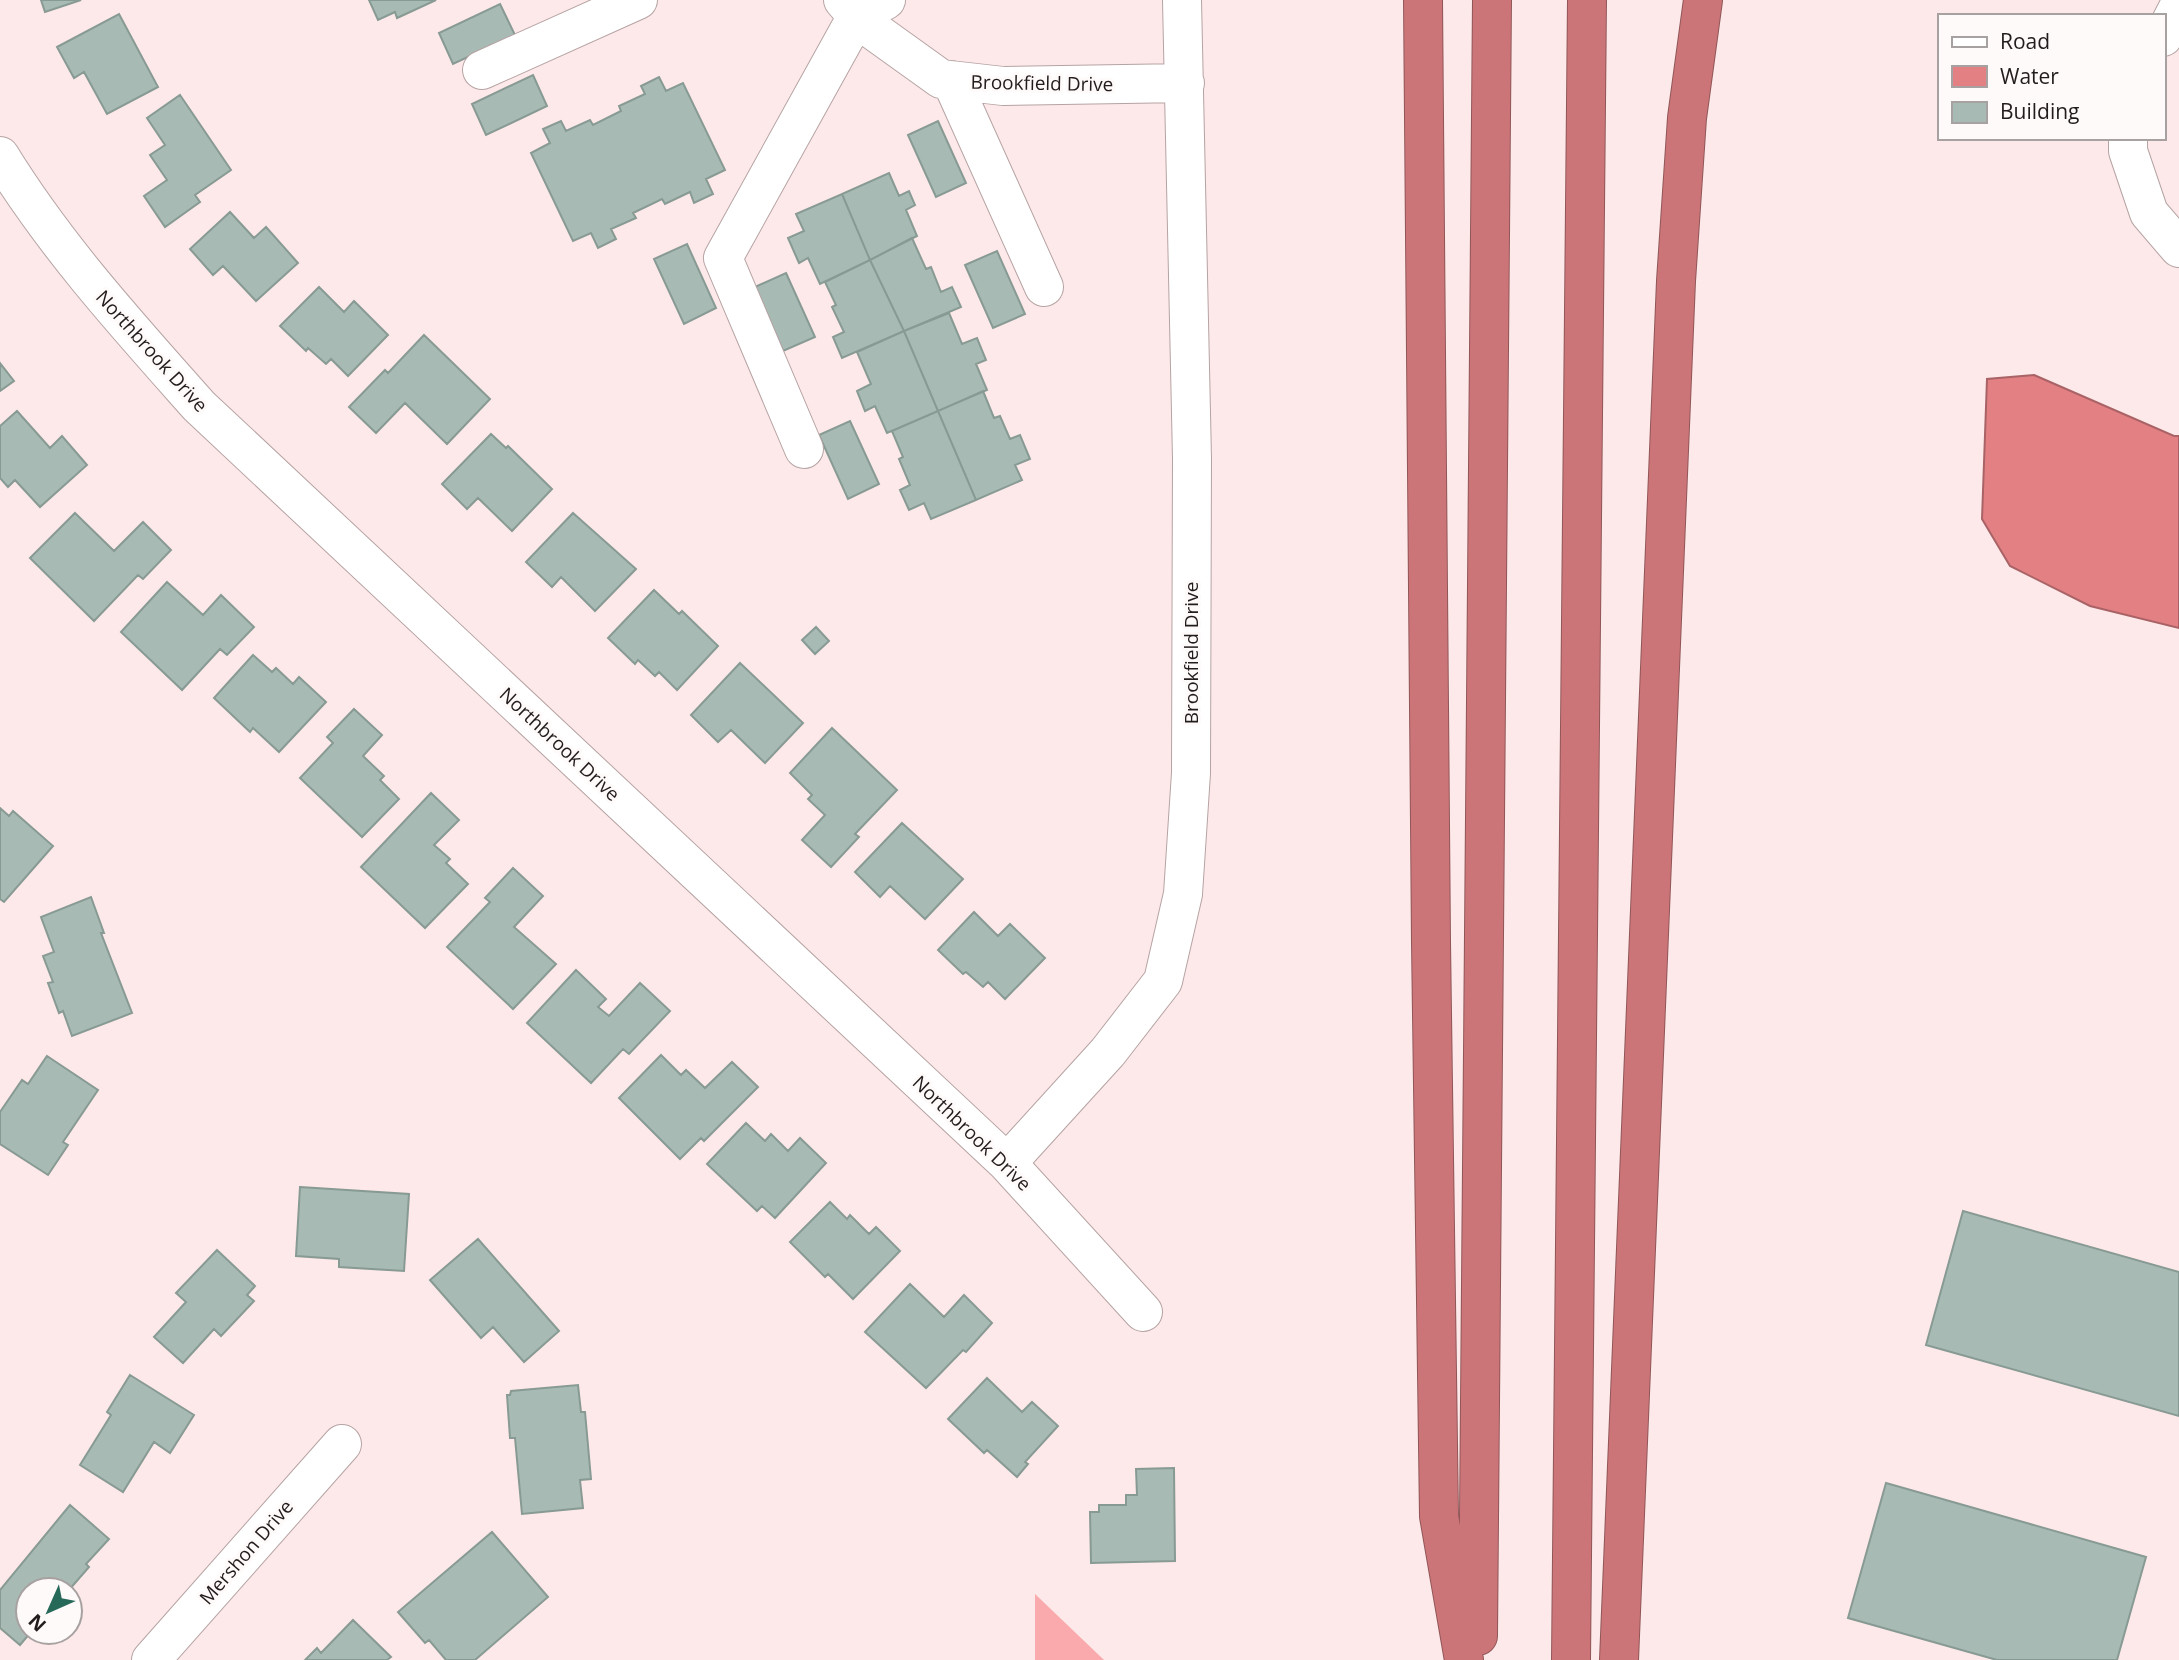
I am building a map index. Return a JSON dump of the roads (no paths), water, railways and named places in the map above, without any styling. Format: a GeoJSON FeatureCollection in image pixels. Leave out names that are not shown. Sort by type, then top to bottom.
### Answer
{"type":"FeatureCollection","features":[{"type":"Feature","properties":{"kind":"highway"},"geometry":{"type":"LineString","coordinates":[[1423,0],[1439,1516],[1464,1660]]}},
{"type":"Feature","properties":{"kind":"highway"},"geometry":{"type":"LineString","coordinates":[[1478,1660],[1492,0]]}},
{"type":"Feature","properties":{"kind":"highway"},"geometry":{"type":"LineString","coordinates":[[1571,1660],[1587,0]]}},
{"type":"Feature","properties":{"kind":"highway"},"geometry":{"type":"LineString","coordinates":[[1619,1660],[1676,281],[1687,118],[1703,0]]}},
{"type":"Feature","properties":{"kind":"street"},"geometry":{"type":"LineString","coordinates":[[482,70],[638,0]]}},
{"type":"Feature","properties":{"kind":"street","name":"Brookfield Drive"},"geometry":{"type":"LineString","coordinates":[[1006,1163],[1108,1052],[1163,981],[1184,894],[1191,773],[1192,473],[1182,0]]}},
{"type":"Feature","properties":{"kind":"street"},"geometry":{"type":"LineString","coordinates":[[804,449],[723,258],[862,5]]}},
{"type":"Feature","properties":{"kind":"street","name":"Brookfield Drive"},"geometry":{"type":"LineString","coordinates":[[862,5],[863,23],[941,79],[1003,86],[1185,83]]}},
{"type":"Feature","properties":{"kind":"street"},"geometry":{"type":"LineString","coordinates":[[2165,33],[2179,6]]}},
{"type":"Feature","properties":{"kind":"street"},"geometry":{"type":"LineString","coordinates":[[951,80],[1044,287]]}},
{"type":"Feature","properties":{"kind":"street"},"geometry":{"type":"LineString","coordinates":[[2128,140],[2127,150],[2149,213],[2179,248]]}},
{"type":"Feature","properties":{"kind":"street","name":"Northbrook Drive"},"geometry":{"type":"LineString","coordinates":[[0,156],[90,283],[199,406],[1006,1163],[1143,1312]]}},
{"type":"Feature","properties":{"kind":"street","name":"Mershon Drive"},"geometry":{"type":"LineString","coordinates":[[151,1660],[342,1444]]}},
{"type":"Feature","properties":{"kind":"water"},"geometry":{"type":"Polygon","coordinates":[[[2034,375],[2179,436],[2179,628],[2090,606],[2010,566],[1982,519],[1987,379],[2034,375]]]}}]}
